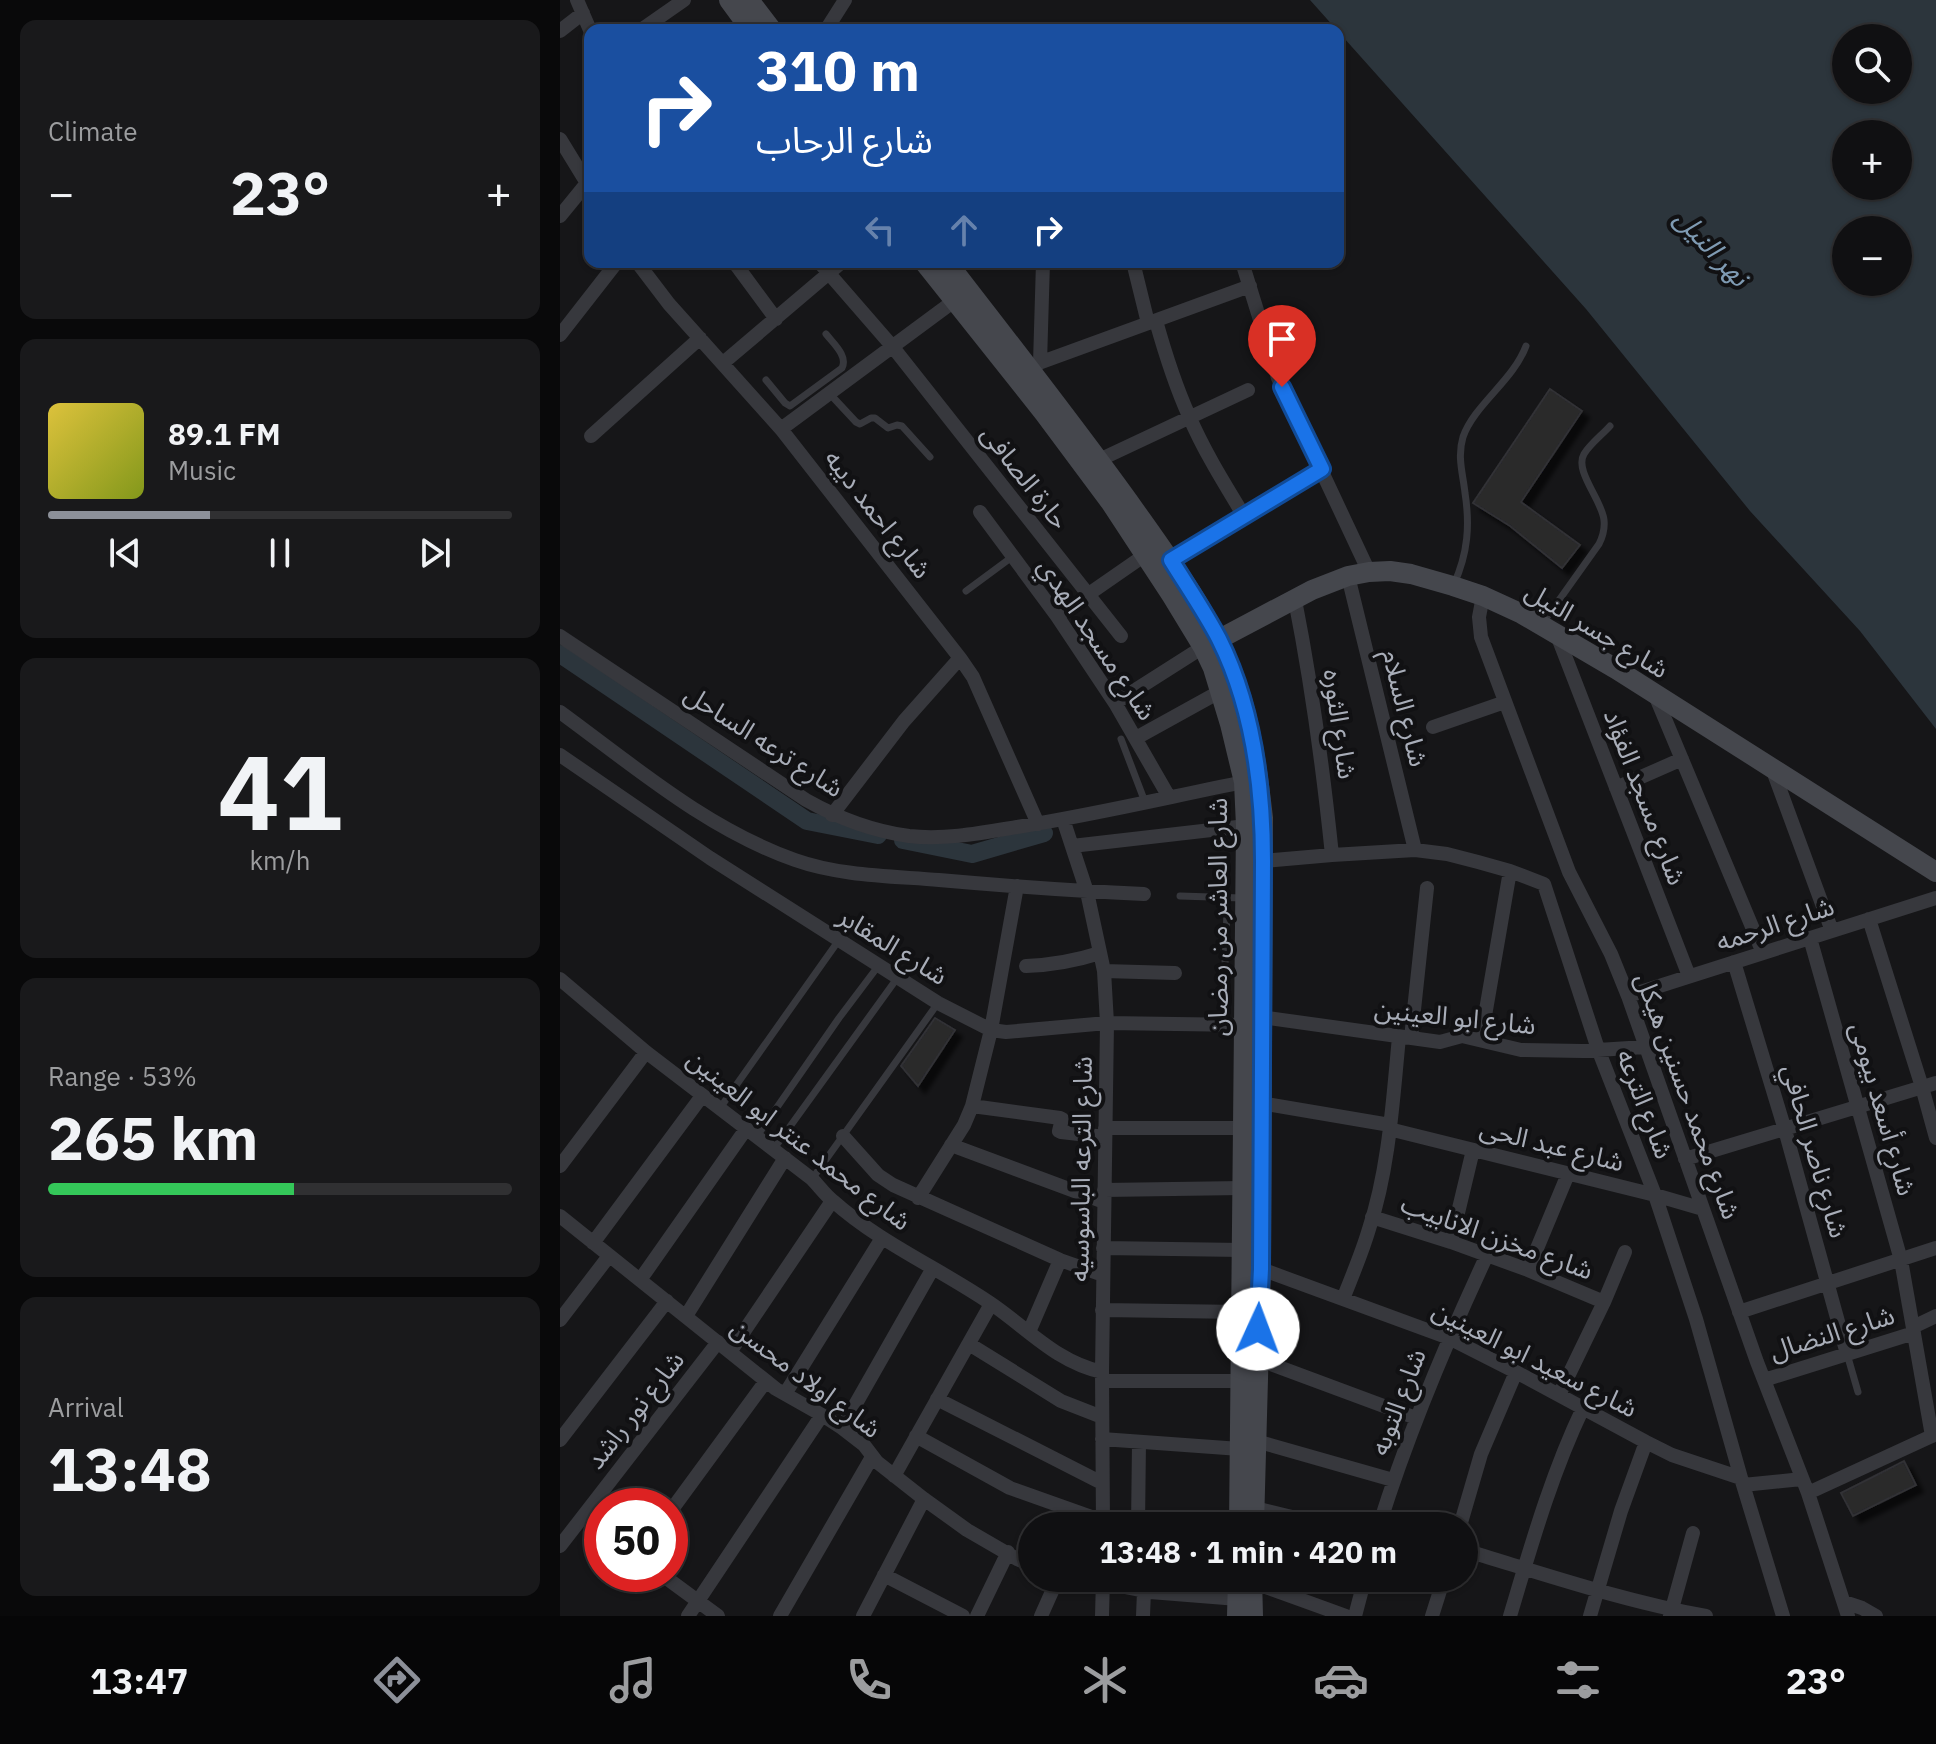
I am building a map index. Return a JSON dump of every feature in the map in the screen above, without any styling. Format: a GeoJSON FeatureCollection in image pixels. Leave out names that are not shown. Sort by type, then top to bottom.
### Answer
{"type":"FeatureCollection","features":[{"type":"Feature","properties":{"kind":"main road"},"geometry":{"type":"LineString","coordinates":[[729,0],[747,24]]}},
{"type":"Feature","properties":{"kind":"main road"},"geometry":{"type":"LineString","coordinates":[[749,0],[767,24]]}},
{"type":"Feature","properties":{"kind":"main road","name":"شارع العاشر من رمضان"},"geometry":{"type":"LineString","coordinates":[[929,268],[1111,503],[1239,687],[1261,805],[1263,861],[1253,1021],[1242,1128],[1241,1381],[1254,1512]]}},
{"type":"Feature","properties":{"kind":"main road","name":"شارع العاشر من رمضان"},"geometry":{"type":"LineString","coordinates":[[952,268],[1034,365],[1171,560],[1211,643],[1213,668],[1244,782],[1246,826],[1242,898],[1235,949],[1253,1021],[1261,1103],[1261,1269],[1257,1359],[1241,1512]]}},
{"type":"Feature","properties":{"kind":"main road","name":"شارع جسر النيل"},"geometry":{"type":"LineString","coordinates":[[1211,643],[1312,590],[1348,576],[1390,571],[1453,586],[1512,609],[1549,630],[1936,872]]}},
{"type":"Feature","properties":{"kind":"main road"},"geometry":{"type":"LineString","coordinates":[[1250,1592],[1253,1616]]}},
{"type":"Feature","properties":{"kind":"street"},"geometry":{"type":"LineString","coordinates":[[650,24],[684,0]]}},
{"type":"Feature","properties":{"kind":"street"},"geometry":{"type":"LineString","coordinates":[[830,24],[845,0]]}},
{"type":"Feature","properties":{"kind":"street"},"geometry":{"type":"LineString","coordinates":[[560,31],[580,6]]}},
{"type":"Feature","properties":{"kind":"street"},"geometry":{"type":"LineString","coordinates":[[560,139],[584,178]]}},
{"type":"Feature","properties":{"kind":"street"},"geometry":{"type":"LineString","coordinates":[[560,216],[584,189]]}},
{"type":"Feature","properties":{"kind":"street"},"geometry":{"type":"LineString","coordinates":[[560,335],[612,268]]}},
{"type":"Feature","properties":{"kind":"street","name":"شارع احمد ديبه"},"geometry":{"type":"LineString","coordinates":[[642,268],[669,304],[759,402],[960,658],[973,677],[1038,824]]}},
{"type":"Feature","properties":{"kind":"street"},"geometry":{"type":"LineString","coordinates":[[738,268],[776,319]]}},
{"type":"Feature","properties":{"kind":"street"},"geometry":{"type":"LineString","coordinates":[[723,363],[776,319],[823,268]]}},
{"type":"Feature","properties":{"kind":"street","name":"حارة الصافى"},"geometry":{"type":"LineString","coordinates":[[823,268],[892,346],[1121,636]]}},
{"type":"Feature","properties":{"kind":"street"},"geometry":{"type":"LineString","coordinates":[[1042,268],[1034,365],[1250,286]]}},
{"type":"Feature","properties":{"kind":"street"},"geometry":{"type":"LineString","coordinates":[[1135,268],[1189,418],[1244,516]]}},
{"type":"Feature","properties":{"kind":"street"},"geometry":{"type":"LineString","coordinates":[[1244,268],[1278,378],[1369,572]]}},
{"type":"Feature","properties":{"kind":"street"},"geometry":{"type":"LineString","coordinates":[[781,429],[820,394],[954,301]]}},
{"type":"Feature","properties":{"kind":"street"},"geometry":{"type":"LineString","coordinates":[[591,436],[700,338]]}},
{"type":"Feature","properties":{"kind":"street"},"geometry":{"type":"LineString","coordinates":[[1099,460],[1248,390]]}},
{"type":"Feature","properties":{"kind":"street"},"geometry":{"type":"LineString","coordinates":[[1171,560],[1322,469]]}},
{"type":"Feature","properties":{"kind":"street","name":"شارع مسجد الهدي"},"geometry":{"type":"LineString","coordinates":[[980,512],[1057,616],[1115,703],[1128,738],[1169,797]]}},
{"type":"Feature","properties":{"kind":"street"},"geometry":{"type":"LineString","coordinates":[[1057,616],[1145,555]]}},
{"type":"Feature","properties":{"kind":"street","name":"شارع السلام"},"geometry":{"type":"LineString","coordinates":[[1348,576],[1415,850]]}},
{"type":"Feature","properties":{"kind":"street","name":"شارع محمد حسنين هيكل"},"geometry":{"type":"LineString","coordinates":[[1483,596],[1479,617],[1481,637],[1569,872],[1611,954],[1628,996],[1739,1312],[1805,1486],[1846,1609]]}},
{"type":"Feature","properties":{"kind":"street","name":"شارع الثوره"},"geometry":{"type":"LineString","coordinates":[[1295,600],[1311,683],[1332,855]]}},
{"type":"Feature","properties":{"kind":"street","name":"شارع مسجد الفؤاد"},"geometry":{"type":"LineString","coordinates":[[1549,630],[1616,788],[1689,976]]}},
{"type":"Feature","properties":{"kind":"street","name":"شارع ترعه الساحل"},"geometry":{"type":"LineString","coordinates":[[560,636],[806,800],[832,815],[881,831],[908,836],[963,836],[1244,782]]}},
{"type":"Feature","properties":{"kind":"street"},"geometry":{"type":"LineString","coordinates":[[1115,703],[1211,643]]}},
{"type":"Feature","properties":{"kind":"street"},"geometry":{"type":"LineString","coordinates":[[832,815],[904,721],[960,658]]}},
{"type":"Feature","properties":{"kind":"street"},"geometry":{"type":"LineString","coordinates":[[1128,738],[1221,691]]}},
{"type":"Feature","properties":{"kind":"street"},"geometry":{"type":"LineString","coordinates":[[1655,694],[1763,953]]}},
{"type":"Feature","properties":{"kind":"street"},"geometry":{"type":"LineString","coordinates":[[1433,727],[1505,702]]}},
{"type":"Feature","properties":{"kind":"street"},"geometry":{"type":"LineString","coordinates":[[560,712],[701,813],[735,833],[795,860],[856,873],[1144,894]]}},
{"type":"Feature","properties":{"kind":"street","name":"شارع المقابر"},"geometry":{"type":"LineString","coordinates":[[560,755],[710,858],[938,1003],[991,1030],[1006,1032],[1107,1023],[1253,1021]]}},
{"type":"Feature","properties":{"kind":"street"},"geometry":{"type":"LineString","coordinates":[[1616,788],[1682,759]]}},
{"type":"Feature","properties":{"kind":"street"},"geometry":{"type":"LineString","coordinates":[[1772,768],[1832,931]]}},
{"type":"Feature","properties":{"kind":"street","name":"شارع الترعه الباسوسيه"},"geometry":{"type":"LineString","coordinates":[[1063,819],[1087,892],[1104,971],[1107,1023],[1102,1310],[1103,1512]]}},
{"type":"Feature","properties":{"kind":"street"},"geometry":{"type":"LineString","coordinates":[[1072,846],[1246,826]]}},
{"type":"Feature","properties":{"kind":"street","name":"شارع الترعه"},"geometry":{"type":"LineString","coordinates":[[1263,861],[1415,850],[1447,854],[1510,871],[1540,881],[1546,887],[1598,1049],[1655,1195],[1696,1319],[1783,1616]]}},
{"type":"Feature","properties":{"kind":"street"},"geometry":{"type":"LineString","coordinates":[[1481,1039],[1510,871]]}},
{"type":"Feature","properties":{"kind":"street"},"geometry":{"type":"LineString","coordinates":[[918,1198],[964,1125],[972,1106],[991,1030],[1017,886]]}},
{"type":"Feature","properties":{"kind":"street"},"geometry":{"type":"LineString","coordinates":[[1343,1299],[1372,1217],[1405,1038],[1427,888]]}},
{"type":"Feature","properties":{"kind":"street","name":"شارع الرحمه"},"geometry":{"type":"LineString","coordinates":[[1628,996],[1936,898]]}},
{"type":"Feature","properties":{"kind":"street"},"geometry":{"type":"LineString","coordinates":[[1869,919],[1929,1085],[1936,1138]]}},
{"type":"Feature","properties":{"kind":"street","name":"شارع أسعد بيومى"},"geometry":{"type":"LineString","coordinates":[[1810,938],[1901,1260],[1934,1435]]}},
{"type":"Feature","properties":{"kind":"street"},"geometry":{"type":"LineString","coordinates":[[1026,966],[1077,961],[1100,953]]}},
{"type":"Feature","properties":{"kind":"street","name":"شارع ناصر الحافي"},"geometry":{"type":"LineString","coordinates":[[1734,962],[1785,1130],[1847,1354]]}},
{"type":"Feature","properties":{"kind":"street"},"geometry":{"type":"LineString","coordinates":[[1104,971],[1175,973]]}},
{"type":"Feature","properties":{"kind":"street","name":"شارع محمد عنتر ابو العينين"},"geometry":{"type":"LineString","coordinates":[[560,979],[646,1052],[812,1179],[832,1201],[882,1238],[991,1304],[1062,1358],[1102,1377],[1241,1381]]}},
{"type":"Feature","properties":{"kind":"street","name":"شارع ابو العينين"},"geometry":{"type":"LineString","coordinates":[[1253,1021],[1443,1042],[1462,1036],[1521,1050],[1645,1047]]}},
{"type":"Feature","properties":{"kind":"street"},"geometry":{"type":"LineString","coordinates":[[560,1166],[646,1052]]}},
{"type":"Feature","properties":{"kind":"street"},"geometry":{"type":"LineString","coordinates":[[1685,1159],[1929,1085]]}},
{"type":"Feature","properties":{"kind":"street"},"geometry":{"type":"LineString","coordinates":[[593,1243],[702,1096]]}},
{"type":"Feature","properties":{"kind":"street","name":"شارع عبد الحى"},"geometry":{"type":"LineString","coordinates":[[1261,1103],[1390,1127],[1703,1209]]}},
{"type":"Feature","properties":{"kind":"street"},"geometry":{"type":"LineString","coordinates":[[972,1106],[1060,1118],[1061,1132],[1242,1128]]}},
{"type":"Feature","properties":{"kind":"street"},"geometry":{"type":"LineString","coordinates":[[640,1280],[751,1133]]}},
{"type":"Feature","properties":{"kind":"street"},"geometry":{"type":"LineString","coordinates":[[843,1136],[878,1175],[893,1185],[1060,1260],[1103,1275]]}},
{"type":"Feature","properties":{"kind":"street"},"geometry":{"type":"LineString","coordinates":[[951,1145],[1104,1196],[1242,1188]]}},
{"type":"Feature","properties":{"kind":"street"},"geometry":{"type":"LineString","coordinates":[[1451,1242],[1473,1150]]}},
{"type":"Feature","properties":{"kind":"street"},"geometry":{"type":"LineString","coordinates":[[686,1316],[779,1154]]}},
{"type":"Feature","properties":{"kind":"street"},"geometry":{"type":"LineString","coordinates":[[1528,1270],[1568,1174]]}},
{"type":"Feature","properties":{"kind":"street"},"geometry":{"type":"LineString","coordinates":[[730,1352],[832,1201]]}},
{"type":"Feature","properties":{"kind":"street","name":"شارع اولاد محسن"},"geometry":{"type":"LineString","coordinates":[[560,1216],[766,1381],[842,1428],[924,1499],[967,1530],[1018,1559]]}},
{"type":"Feature","properties":{"kind":"street","name":"شارع مخزن الانابيب"},"geometry":{"type":"LineString","coordinates":[[1372,1217],[1528,1270],[1604,1302]]}},
{"type":"Feature","properties":{"kind":"street"},"geometry":{"type":"LineString","coordinates":[[785,1394],[882,1238]]}},
{"type":"Feature","properties":{"kind":"street"},"geometry":{"type":"LineString","coordinates":[[1103,1248],[1242,1250]]}},
{"type":"Feature","properties":{"kind":"street"},"geometry":{"type":"LineString","coordinates":[[1739,1312],[1936,1248]]}},
{"type":"Feature","properties":{"kind":"street"},"geometry":{"type":"LineString","coordinates":[[1559,1395],[1625,1252]]}},
{"type":"Feature","properties":{"kind":"street","name":"شارع التوبه"},"geometry":{"type":"LineString","coordinates":[[1385,1512],[1393,1480],[1416,1418],[1487,1255]]}},
{"type":"Feature","properties":{"kind":"street"},"geometry":{"type":"LineString","coordinates":[[560,1320],[609,1256]]}},
{"type":"Feature","properties":{"kind":"street"},"geometry":{"type":"LineString","coordinates":[[1029,1332],[1060,1260]]}},
{"type":"Feature","properties":{"kind":"street"},"geometry":{"type":"LineString","coordinates":[[842,1428],[933,1268]]}},
{"type":"Feature","properties":{"kind":"street","name":"شارع سعيد ابو العينين"},"geometry":{"type":"LineString","coordinates":[[1261,1269],[1449,1338],[1672,1455],[1742,1481]]}},
{"type":"Feature","properties":{"kind":"street"},"geometry":{"type":"LineString","coordinates":[[560,1440],[667,1301]]}},
{"type":"Feature","properties":{"kind":"street"},"geometry":{"type":"LineString","coordinates":[[894,1476],[991,1304]]}},
{"type":"Feature","properties":{"kind":"street"},"geometry":{"type":"LineString","coordinates":[[1102,1310],[1242,1312]]}},
{"type":"Feature","properties":{"kind":"street","name":"شارع النضال"},"geometry":{"type":"LineString","coordinates":[[1764,1380],[1913,1330],[1936,1316]]}},
{"type":"Feature","properties":{"kind":"street","name":"شارع نور راشد"},"geometry":{"type":"LineString","coordinates":[[560,1546],[718,1342]]}},
{"type":"Feature","properties":{"kind":"street"},"geometry":{"type":"LineString","coordinates":[[969,1344],[1061,1401],[1102,1417]]}},
{"type":"Feature","properties":{"kind":"street"},"geometry":{"type":"LineString","coordinates":[[1257,1359],[1416,1418]]}},
{"type":"Feature","properties":{"kind":"street"},"geometry":{"type":"LineString","coordinates":[[1464,1512],[1481,1454],[1516,1372]]}},
{"type":"Feature","properties":{"kind":"street"},"geometry":{"type":"LineString","coordinates":[[688,1488],[766,1381]]}},
{"type":"Feature","properties":{"kind":"street"},"geometry":{"type":"LineString","coordinates":[[937,1399],[1102,1483]]}},
{"type":"Feature","properties":{"kind":"street"},"geometry":{"type":"LineString","coordinates":[[1510,1616],[1560,1460],[1583,1408]]}},
{"type":"Feature","properties":{"kind":"street"},"geometry":{"type":"LineString","coordinates":[[688,1616],[822,1415]]}},
{"type":"Feature","properties":{"kind":"street"},"geometry":{"type":"LineString","coordinates":[[1742,1481],[1805,1486],[1934,1435]]}},
{"type":"Feature","properties":{"kind":"street"},"geometry":{"type":"LineString","coordinates":[[916,1436],[1010,1488],[1074,1512]]}},
{"type":"Feature","properties":{"kind":"street"},"geometry":{"type":"LineString","coordinates":[[1102,1439],[1248,1445],[1393,1480]]}},
{"type":"Feature","properties":{"kind":"street"},"geometry":{"type":"LineString","coordinates":[[1138,1512],[1139,1442]]}},
{"type":"Feature","properties":{"kind":"street"},"geometry":{"type":"LineString","coordinates":[[1590,1616],[1621,1511],[1646,1442]]}},
{"type":"Feature","properties":{"kind":"street"},"geometry":{"type":"LineString","coordinates":[[780,1616],[872,1457]]}},
{"type":"Feature","properties":{"kind":"street"},"geometry":{"type":"LineString","coordinates":[[863,1616],[924,1499]]}},
{"type":"Feature","properties":{"kind":"street"},"geometry":{"type":"LineString","coordinates":[[1671,1613],[1693,1533]]}},
{"type":"Feature","properties":{"kind":"street"},"geometry":{"type":"LineString","coordinates":[[977,1616],[1008,1552]]}},
{"type":"Feature","properties":{"kind":"street"},"geometry":{"type":"LineString","coordinates":[[1478,1554],[1671,1613],[1706,1616]]}},
{"type":"Feature","properties":{"kind":"street"},"geometry":{"type":"LineString","coordinates":[[884,1575],[963,1616]]}},
{"type":"Feature","properties":{"kind":"street"},"geometry":{"type":"LineString","coordinates":[[686,1592],[718,1616]]}},
{"type":"Feature","properties":{"kind":"street"},"geometry":{"type":"LineString","coordinates":[[1041,1616],[1052,1592]]}},
{"type":"Feature","properties":{"kind":"street"},"geometry":{"type":"LineString","coordinates":[[1102,1616],[1103,1592]]}},
{"type":"Feature","properties":{"kind":"street"},"geometry":{"type":"LineString","coordinates":[[1143,1616],[1144,1592]]}},
{"type":"Feature","properties":{"kind":"street"},"geometry":{"type":"LineString","coordinates":[[1150,1592],[1238,1608]]}},
{"type":"Feature","properties":{"kind":"street"},"geometry":{"type":"LineString","coordinates":[[1282,1592],[1346,1616]]}},
{"type":"Feature","properties":{"kind":"street"},"geometry":{"type":"LineString","coordinates":[[1355,1616],[1361,1592]]}},
{"type":"Feature","properties":{"kind":"street"},"geometry":{"type":"LineString","coordinates":[[1432,1616],[1440,1592]]}},
{"type":"Feature","properties":{"kind":"street"},"geometry":{"type":"LineString","coordinates":[[1846,1609],[1862,1608],[1876,1616]]}},
{"type":"Feature","properties":{"kind":"lane"},"geometry":{"type":"LineString","coordinates":[[766,380],[790,406],[820,394],[844,365],[844,358],[826,334]]}},
{"type":"Feature","properties":{"kind":"lane"},"geometry":{"type":"LineString","coordinates":[[1453,586],[1463,561],[1468,533],[1460,460],[1462,441],[1469,425],[1515,368],[1526,346]]}},
{"type":"Feature","properties":{"kind":"lane"},"geometry":{"type":"LineString","coordinates":[[759,402],[774,390]]}},
{"type":"Feature","properties":{"kind":"lane"},"geometry":{"type":"LineString","coordinates":[[820,394],[856,422],[863,423],[873,417],[888,428],[902,426],[930,457]]}},
{"type":"Feature","properties":{"kind":"lane"},"geometry":{"type":"LineString","coordinates":[[1549,630],[1603,536],[1604,516],[1581,462],[1585,452],[1610,426]]}},
{"type":"Feature","properties":{"kind":"lane"},"geometry":{"type":"LineString","coordinates":[[966,591],[1012,557]]}},
{"type":"Feature","properties":{"kind":"lane"},"geometry":{"type":"LineString","coordinates":[[1128,738],[1145,802]]}},
{"type":"Feature","properties":{"kind":"lane"},"geometry":{"type":"LineString","coordinates":[[1180,896],[1242,898]]}},
{"type":"Feature","properties":{"kind":"lane"},"geometry":{"type":"LineString","coordinates":[[1225,964],[1235,949],[1227,911]]}},
{"type":"Feature","properties":{"kind":"lane"},"geometry":{"type":"LineString","coordinates":[[719,1109],[839,940]]}},
{"type":"Feature","properties":{"kind":"lane"},"geometry":{"type":"LineString","coordinates":[[751,1133],[879,965]]}},
{"type":"Feature","properties":{"kind":"lane"},"geometry":{"type":"LineString","coordinates":[[779,1154],[898,977]]}},
{"type":"Feature","properties":{"kind":"lane"},"geometry":{"type":"LineString","coordinates":[[812,1179],[938,1003]]}},
{"type":"Feature","properties":{"kind":"lane"},"geometry":{"type":"LineString","coordinates":[[1847,1354],[1858,1392]]}},
{"type":"Feature","properties":{"kind":"water","name":"نهر النيل"},"geometry":{"type":"Polygon","coordinates":[[[1310,0],[1936,0],[1936,729],[1860,631],[1750,511],[1586,309],[1344,38],[1344,24],[1331,24],[1310,0]]]}},
{"type":"Feature","properties":{"kind":"building"},"geometry":{"type":"Polygon","coordinates":[[[1550,389],[1582,411],[1521,502],[1580,545],[1562,568],[1510,526],[1473,503],[1550,389]]]}},
{"type":"Feature","properties":{"kind":"building"},"geometry":{"type":"Polygon","coordinates":[[[935,1018],[955,1030],[918,1086],[901,1066],[935,1018]]]}},
{"type":"Feature","properties":{"kind":"building"},"geometry":{"type":"Polygon","coordinates":[[[1904,1461],[1916,1485],[1853,1516],[1841,1493],[1904,1461]]]}},
{"type":"Feature","properties":{"kind":"waterway"},"geometry":{"type":"LineString","coordinates":[[560,654],[807,821],[878,835]]}},
{"type":"Feature","properties":{"kind":"waterway"},"geometry":{"type":"LineString","coordinates":[[903,840],[972,854],[1044,833]]}},
{"type":"Feature","properties":{"kind":"route"},"geometry":{"type":"LineString","coordinates":[[1258,1329],[1261,1269],[1263,818],[1239,687],[1219,639],[1171,560],[1322,469],[1282,387]]}}]}
